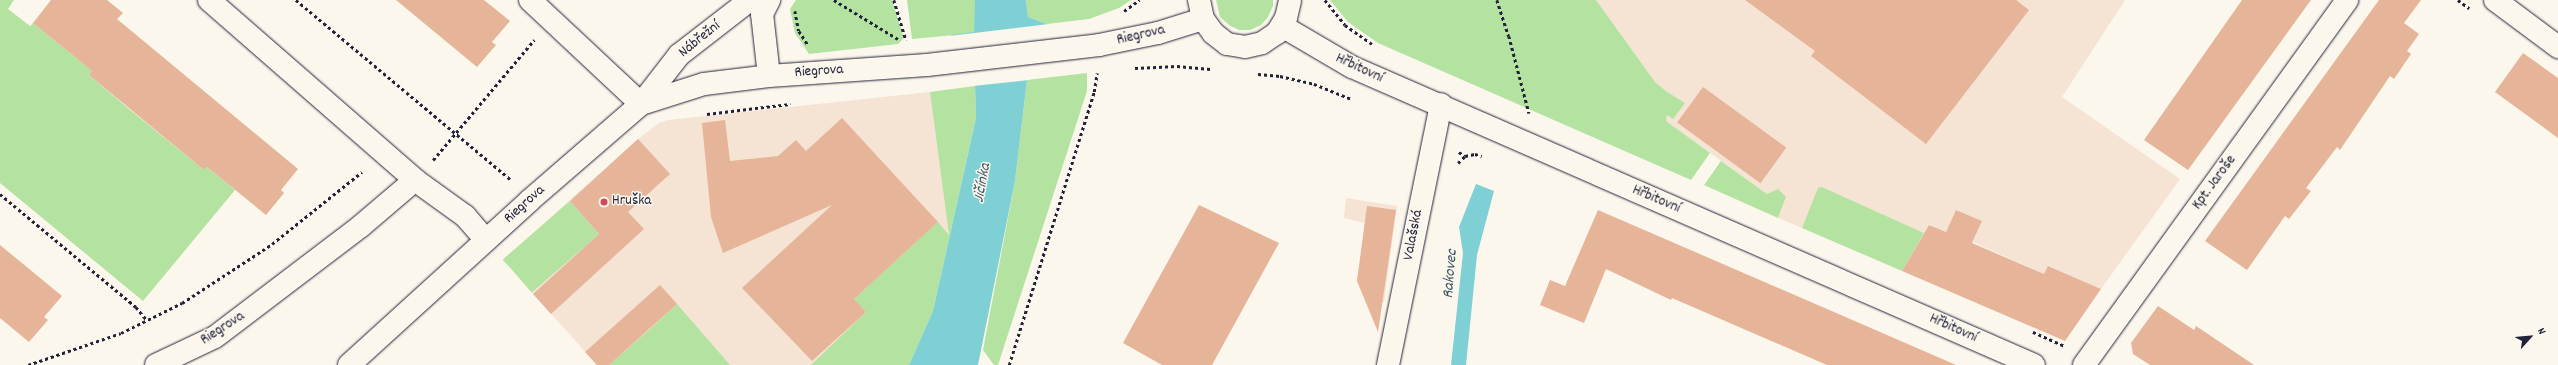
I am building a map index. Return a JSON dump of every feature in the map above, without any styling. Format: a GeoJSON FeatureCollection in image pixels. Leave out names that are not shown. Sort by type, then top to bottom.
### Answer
{"type":"FeatureCollection","features":[{"type":"Feature","properties":{"kind":"street"},"geometry":{"type":"LineString","coordinates":[[208,0],[386,152],[416,180],[465,216],[486,240]]}},
{"type":"Feature","properties":{"kind":"street"},"geometry":{"type":"LineString","coordinates":[[530,0],[641,104]]}},
{"type":"Feature","properties":{"kind":"street","name":"Nábřežní"},"geometry":{"type":"LineString","coordinates":[[641,104],[679,55],[750,0]]}},
{"type":"Feature","properties":{"kind":"street"},"geometry":{"type":"LineString","coordinates":[[769,0],[762,14],[769,76]]}},
{"type":"Feature","properties":{"kind":"street"},"geometry":{"type":"LineString","coordinates":[[1201,10],[1219,39],[1227,44],[1245,46],[1262,43],[1282,26],[1286,18],[1290,0]]}},
{"type":"Feature","properties":{"kind":"street","name":"Kpt. Jaroše"},"geometry":{"type":"LineString","coordinates":[[2084,365],[2347,0]]}},
{"type":"Feature","properties":{"kind":"street"},"geometry":{"type":"LineString","coordinates":[[2495,0],[2558,47]]}},
{"type":"Feature","properties":{"kind":"street","name":"Riegrova"},"geometry":{"type":"LineString","coordinates":[[349,365],[529,201],[641,104],[704,84],[769,76],[927,65],[1088,46],[1158,33],[1201,10]]}},
{"type":"Feature","properties":{"kind":"street","name":"Hřbitovní"},"geometry":{"type":"LineString","coordinates":[[1282,26],[1352,67],[1440,104],[2034,365]]}},
{"type":"Feature","properties":{"kind":"street","name":"Valašská"},"geometry":{"type":"LineString","coordinates":[[1388,365],[1440,104]]}},
{"type":"Feature","properties":{"kind":"street","name":"Riegrova"},"geometry":{"type":"LineString","coordinates":[[156,365],[215,337],[360,226],[416,180]]}},
{"type":"Feature","properties":{"kind":"path"},"geometry":{"type":"LineString","coordinates":[[296,0],[508,176],[529,201]]}},
{"type":"Feature","properties":{"kind":"path"},"geometry":{"type":"LineString","coordinates":[[834,0],[908,44],[903,44]]}},
{"type":"Feature","properties":{"kind":"path"},"geometry":{"type":"LineString","coordinates":[[1325,0],[1345,25],[1376,47]]}},
{"type":"Feature","properties":{"kind":"path"},"geometry":{"type":"LineString","coordinates":[[1497,0],[1510,36],[1529,115]]}},
{"type":"Feature","properties":{"kind":"path"},"geometry":{"type":"LineString","coordinates":[[797,5],[795,10],[799,31],[811,49]]}},
{"type":"Feature","properties":{"kind":"path"},"geometry":{"type":"LineString","coordinates":[[416,180],[551,20]]}},
{"type":"Feature","properties":{"kind":"path"},"geometry":{"type":"LineString","coordinates":[[1134,68],[1177,66],[1216,70]]}},
{"type":"Feature","properties":{"kind":"path"},"geometry":{"type":"LineString","coordinates":[[1009,365],[1094,92],[1098,69],[1092,70]]}},
{"type":"Feature","properties":{"kind":"path"},"geometry":{"type":"LineString","coordinates":[[1256,74],[1280,76],[1314,84],[1357,101]]}},
{"type":"Feature","properties":{"kind":"path"},"geometry":{"type":"LineString","coordinates":[[700,115],[794,104]]}},
{"type":"Feature","properties":{"kind":"path"},"geometry":{"type":"LineString","coordinates":[[1435,133],[1465,156]]}},
{"type":"Feature","properties":{"kind":"path"},"geometry":{"type":"LineString","coordinates":[[28,365],[87,346],[182,303],[231,273],[272,244],[386,152]]}},
{"type":"Feature","properties":{"kind":"path"},"geometry":{"type":"LineString","coordinates":[[0,194],[136,307],[147,320]]}},
{"type":"Feature","properties":{"kind":"shaded area"},"geometry":{"type":"Polygon","coordinates":[[[1596,0],[2125,0],[2062,97],[2180,179],[2101,289],[2049,266],[2044,274],[1973,242],[1982,221],[1956,210],[1946,232],[1929,225],[1924,233],[1822,187],[1818,189],[1802,228],[1778,218],[1786,197],[1767,194],[1666,121],[1667,115],[1685,103],[1655,82],[1596,0]]]}},
{"type":"Feature","properties":{"kind":"shaded area"},"geometry":{"type":"Polygon","coordinates":[[[930,92],[949,235],[909,365],[597,365],[503,260],[638,139],[659,123],[668,120],[930,92]]]}},
{"type":"Feature","properties":{"kind":"shaded area"},"geometry":{"type":"Polygon","coordinates":[[[1346,198],[1397,206],[1384,302],[1365,299],[1357,281],[1365,223],[1344,218],[1346,198]]]}},
{"type":"Feature","properties":{"kind":"green space"},"geometry":{"type":"Polygon","coordinates":[[[0,0],[14,0],[8,9],[30,26],[33,23],[92,71],[89,75],[129,109],[204,170],[207,167],[235,190],[143,301],[0,183],[0,0]]]}},
{"type":"Feature","properties":{"kind":"green space"},"geometry":{"type":"Polygon","coordinates":[[[796,0],[892,0],[904,38],[898,44],[809,54],[795,33],[790,9],[796,0]]]}},
{"type":"Feature","properties":{"kind":"green space"},"geometry":{"type":"Polygon","coordinates":[[[907,0],[975,0],[975,33],[912,39],[907,0]]]}},
{"type":"Feature","properties":{"kind":"green space"},"geometry":{"type":"Polygon","coordinates":[[[1026,0],[1131,0],[1119,8],[1089,19],[1047,24],[1028,17],[1026,0]]]}},
{"type":"Feature","properties":{"kind":"green space"},"geometry":{"type":"Polygon","coordinates":[[[1216,0],[1273,0],[1273,6],[1268,17],[1261,25],[1250,30],[1239,30],[1229,25],[1220,17],[1216,0]]]}},
{"type":"Feature","properties":{"kind":"green space"},"geometry":{"type":"Polygon","coordinates":[[[1330,0],[1596,0],[1655,82],[1685,103],[1673,119],[1667,115],[1666,121],[1710,153],[1691,180],[1378,43],[1348,22],[1330,0]]]}},
{"type":"Feature","properties":{"kind":"green space"},"geometry":{"type":"Polygon","coordinates":[[[1087,73],[1087,91],[998,365],[994,365],[983,350],[1015,181],[1027,80],[1087,73]]]}},
{"type":"Feature","properties":{"kind":"green space"},"geometry":{"type":"Polygon","coordinates":[[[975,86],[976,118],[933,311],[909,365],[811,365],[866,312],[854,299],[938,222],[949,235],[930,92],[975,86]]]}},
{"type":"Feature","properties":{"kind":"green space"},"geometry":{"type":"Polygon","coordinates":[[[1721,161],[1767,194],[1778,189],[1786,197],[1778,218],[1704,185],[1721,161]]]}},
{"type":"Feature","properties":{"kind":"green space"},"geometry":{"type":"Polygon","coordinates":[[[1822,187],[1924,233],[1902,271],[1802,228],[1818,188],[1822,187]]]}},
{"type":"Feature","properties":{"kind":"green space"},"geometry":{"type":"Polygon","coordinates":[[[570,201],[599,234],[532,293],[503,259],[570,201]]]}},
{"type":"Feature","properties":{"kind":"green space"},"geometry":{"type":"Polygon","coordinates":[[[677,304],[730,365],[609,365],[649,330],[677,304]]]}},
{"type":"Feature","properties":{"kind":"water","name":"Jičínka"},"geometry":{"type":"Polygon","coordinates":[[[975,0],[1026,0],[1028,17],[1047,24],[1027,80],[1015,181],[978,365],[909,365],[933,311],[976,118],[975,86],[951,35],[974,32],[975,0]]]}},
{"type":"Feature","properties":{"kind":"water"},"geometry":{"type":"Polygon","coordinates":[[[1476,184],[1494,191],[1477,255],[1466,365],[1451,365],[1463,253],[1459,227],[1476,184]]]}},
{"type":"Feature","properties":{"kind":"pier"},"geometry":{"type":"Polygon","coordinates":[[[1049,24],[1029,80],[973,86],[949,36],[1049,24]]]}},
{"type":"Feature","properties":{"kind":"building"},"geometry":{"type":"Polygon","coordinates":[[[51,0],[107,0],[123,13],[117,19],[298,169],[281,190],[284,193],[266,215],[207,167],[204,170],[89,75],[92,71],[33,23],[51,0]]]}},
{"type":"Feature","properties":{"kind":"building"},"geometry":{"type":"Polygon","coordinates":[[[396,0],[484,0],[510,21],[492,42],[496,45],[477,67],[396,0]]]}},
{"type":"Feature","properties":{"kind":"building"},"geometry":{"type":"Polygon","coordinates":[[[1745,0],[2016,0],[2029,10],[1926,144],[1811,56],[1815,51],[1745,0]]]}},
{"type":"Feature","properties":{"kind":"building"},"geometry":{"type":"Polygon","coordinates":[[[2242,0],[2311,0],[2188,170],[2144,140],[2242,0]]]}},
{"type":"Feature","properties":{"kind":"building"},"geometry":{"type":"Polygon","coordinates":[[[2379,0],[2421,0],[2404,23],[2419,34],[2407,51],[2411,54],[2394,79],[2390,76],[2340,150],[2337,147],[2306,188],[2311,191],[2289,219],[2285,216],[2247,270],[2205,241],[2379,0]]]}},
{"type":"Feature","properties":{"kind":"building"},"geometry":{"type":"Polygon","coordinates":[[[2523,53],[2558,78],[2558,138],[2495,92],[2523,53]]]}},
{"type":"Feature","properties":{"kind":"building"},"geometry":{"type":"Polygon","coordinates":[[[1703,87],[1786,148],[1760,183],[1677,123],[1703,87]]]}},
{"type":"Feature","properties":{"kind":"building"},"geometry":{"type":"Polygon","coordinates":[[[842,118],[938,222],[854,299],[866,312],[812,361],[742,288],[832,205],[723,253],[711,217],[702,123],[725,120],[730,161],[778,156],[796,140],[806,151],[842,118]]]}},
{"type":"Feature","properties":{"kind":"building"},"geometry":{"type":"Polygon","coordinates":[[[638,139],[670,174],[628,212],[644,229],[551,314],[533,294],[599,234],[570,201],[638,139]]]}},
{"type":"Feature","properties":{"kind":"building"},"geometry":{"type":"Polygon","coordinates":[[[1199,205],[1279,243],[1212,365],[1162,365],[1123,343],[1199,205]]]}},
{"type":"Feature","properties":{"kind":"building"},"geometry":{"type":"Polygon","coordinates":[[[1367,206],[1396,210],[1378,332],[1357,281],[1367,206]]]}},
{"type":"Feature","properties":{"kind":"building"},"geometry":{"type":"Polygon","coordinates":[[[1598,210],[1956,365],[1827,365],[1672,298],[1671,300],[1606,269],[1584,323],[1540,305],[1550,280],[1565,286],[1598,210]]]}},
{"type":"Feature","properties":{"kind":"building"},"geometry":{"type":"Polygon","coordinates":[[[1956,210],[1982,221],[1972,243],[2044,274],[2048,266],[2101,289],[2065,341],[1902,271],[1929,225],[1946,232],[1956,210]]]}},
{"type":"Feature","properties":{"kind":"building"},"geometry":{"type":"Polygon","coordinates":[[[0,245],[62,296],[44,317],[48,320],[29,342],[0,318],[0,245]]]}},
{"type":"Feature","properties":{"kind":"building"},"geometry":{"type":"Polygon","coordinates":[[[660,285],[677,304],[609,365],[597,365],[585,352],[660,285]]]}},
{"type":"Feature","properties":{"kind":"building"},"geometry":{"type":"Polygon","coordinates":[[[2158,306],[2194,330],[2196,326],[2254,365],[2150,365],[2133,354],[2131,343],[2158,306]]]}},
{"type":"Feature","properties":{"kind":"place","name":"Hruška"},"geometry":{"type":"Point","coordinates":[604,202]}},
{"type":"Feature","properties":{"kind":"water label","name":"Rakovec"},"geometry":{"type":"Point","coordinates":[1451,274]}}]}
